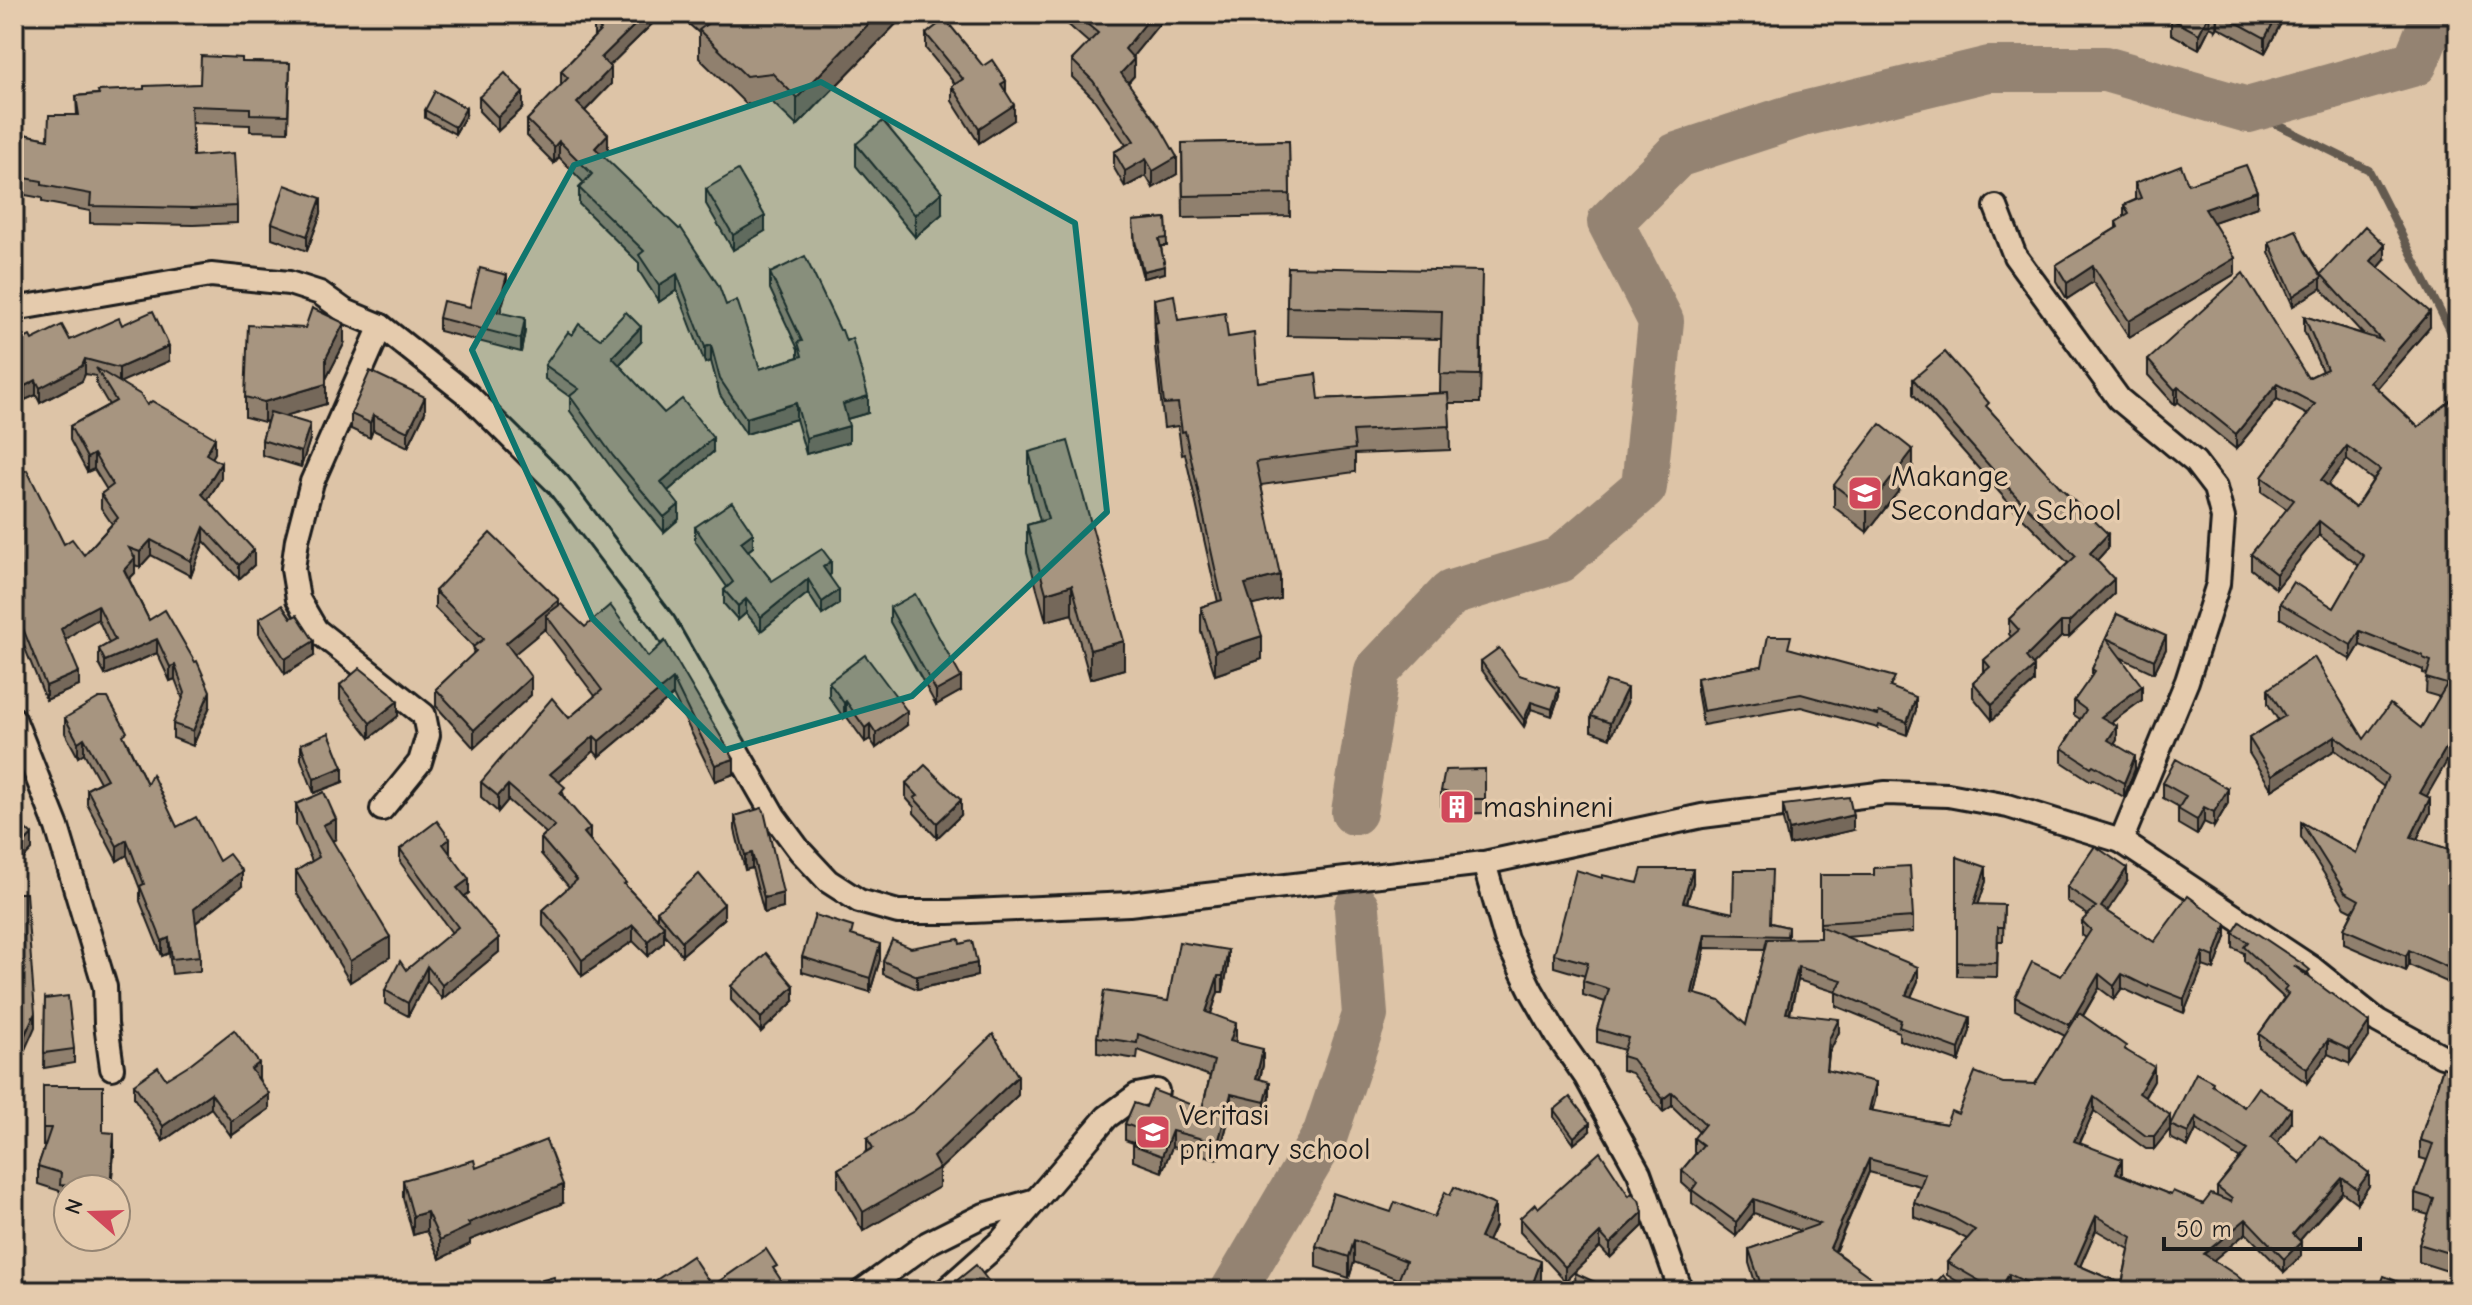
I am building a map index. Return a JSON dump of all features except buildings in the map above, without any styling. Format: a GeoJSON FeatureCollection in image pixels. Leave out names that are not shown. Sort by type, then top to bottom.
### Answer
{"type":"FeatureCollection","features":[{"type":"Feature","properties":{"kind":"street"},"geometry":{"type":"LineString","coordinates":[[1996,207],[2015,256],[2032,280],[2119,399],[2195,462],[2215,488],[2223,518],[2218,584],[2187,681],[2121,841]]}},
{"type":"Feature","properties":{"kind":"street"},"geometry":{"type":"LineString","coordinates":[[14,309],[211,275],[289,283],[320,293],[345,311],[381,326],[468,395],[559,485],[664,624],[774,816],[828,881],[859,901],[898,912],[1129,904],[1484,863],[1702,816],[1886,793],[1948,795],[2008,806],[2121,841],[2312,968],[2378,1021],[2442,1056],[2458,1061]]}},
{"type":"Feature","properties":{"kind":"street"},"geometry":{"type":"LineString","coordinates":[[381,326],[312,482],[293,569],[298,599],[316,630],[424,715],[428,735],[420,762],[382,809]]}},
{"type":"Feature","properties":{"kind":"street"},"geometry":{"type":"LineString","coordinates":[[14,719],[57,827],[105,987],[112,1068]]}},
{"type":"Feature","properties":{"kind":"street"},"geometry":{"type":"LineString","coordinates":[[1484,863],[1506,939],[1531,990],[1586,1077],[1639,1173],[1681,1291]]}},
{"type":"Feature","properties":{"kind":"street"},"geometry":{"type":"LineString","coordinates":[[945,1291],[1001,1241],[1107,1117],[1137,1095],[1157,1091]]}},
{"type":"Feature","properties":{"kind":"street"},"geometry":{"type":"LineString","coordinates":[[862,1291],[928,1243],[984,1215],[1037,1199]]}},
{"type":"Feature","properties":{"kind":"highlighted area"},"geometry":{"type":"Polygon","coordinates":[[[821,82],[1075,223],[1107,512],[912,696],[725,750],[592,618],[472,350],[574,165],[821,82]]]}},
{"type":"Feature","properties":{"kind":"waterway"},"geometry":{"type":"LineString","coordinates":[[1354,812],[1377,671],[1451,593],[1559,560],[1644,487],[1661,321],[1610,222],[1677,155],[1799,115],[1989,69],[2105,69],[2248,110],[2415,63],[2435,14]]}},
{"type":"Feature","properties":{"kind":"waterway"},"geometry":{"type":"LineString","coordinates":[[2248,110],[2369,170],[2458,346]]}},
{"type":"Feature","properties":{"kind":"waterway"},"geometry":{"type":"LineString","coordinates":[[1233,1291],[1325,1135],[1365,1015],[1357,908]]}},
{"type":"Feature","properties":{"kind":"place","name":"Makange Secondary School"},"geometry":{"type":"Point","coordinates":[1865,493]}},
{"type":"Feature","properties":{"kind":"place","name":"mashineni"},"geometry":{"type":"Point","coordinates":[1457,807]}},
{"type":"Feature","properties":{"kind":"place","name":"Veritasi primary school"},"geometry":{"type":"Point","coordinates":[1153,1132]}}]}
